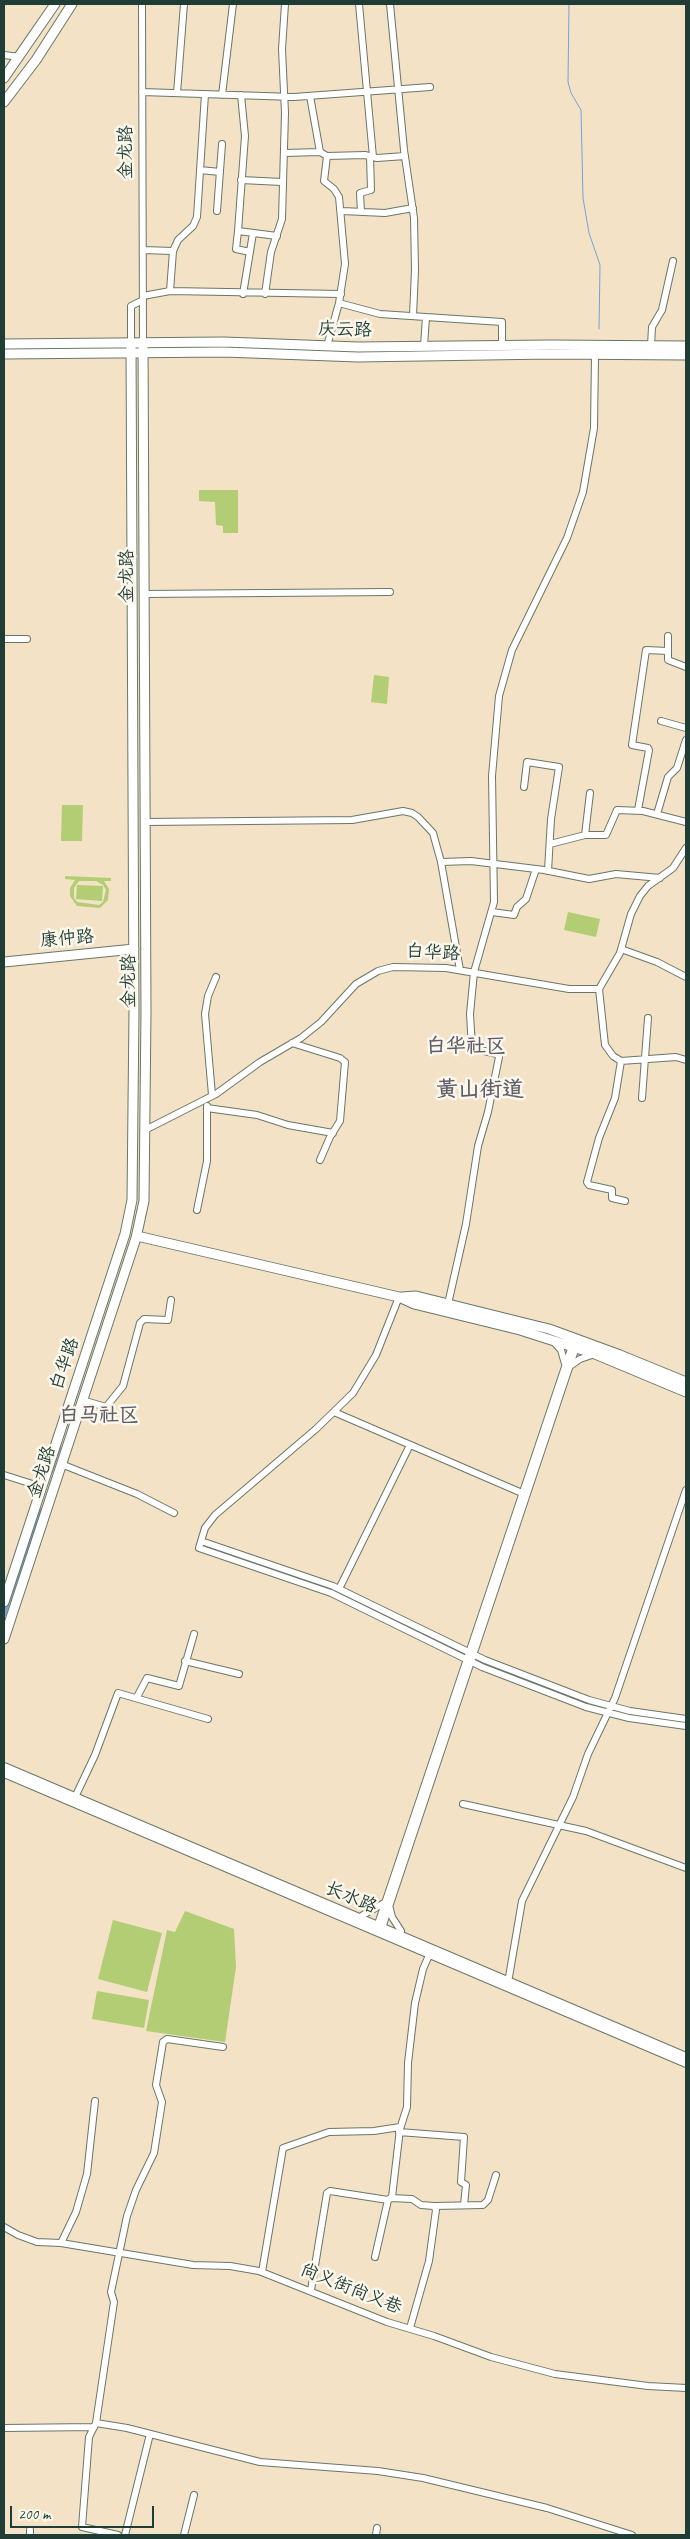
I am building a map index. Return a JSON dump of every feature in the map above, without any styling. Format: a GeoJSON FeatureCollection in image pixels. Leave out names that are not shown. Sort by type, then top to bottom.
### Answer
{"type":"FeatureCollection","features":[{"type":"Feature","properties":{"kind":"highway","name":"长水路"},"geometry":{"type":"LineString","coordinates":[[4,1762],[363,1914],[430,1953],[686,2058]]}},
{"type":"Feature","properties":{"kind":"highway","name":"长水路"},"geometry":{"type":"LineString","coordinates":[[4,1768],[380,1925],[401,1931],[686,2052]]}},
{"type":"Feature","properties":{"kind":"main road"},"geometry":{"type":"LineString","coordinates":[[4,78],[55,4]]}},
{"type":"Feature","properties":{"kind":"main road"},"geometry":{"type":"LineString","coordinates":[[4,102],[47,45],[72,4]]}},
{"type":"Feature","properties":{"kind":"main road","name":"庆云路"},"geometry":{"type":"LineString","coordinates":[[4,354],[131,353],[143,348],[224,342],[327,346],[686,346]]}},
{"type":"Feature","properties":{"kind":"main road","name":"庆云路"},"geometry":{"type":"LineString","coordinates":[[4,344],[131,344],[143,348],[366,357],[686,356]]}},
{"type":"Feature","properties":{"kind":"main road","name":"金龙路"},"geometry":{"type":"LineString","coordinates":[[131,344],[133,1131]]}},
{"type":"Feature","properties":{"kind":"main road","name":"金龙路"},"geometry":{"type":"LineString","coordinates":[[4,1638],[137,1236],[144,1201],[143,348]]}},
{"type":"Feature","properties":{"kind":"main road","name":"康仲路"},"geometry":{"type":"LineString","coordinates":[[4,956],[134,947]]}},
{"type":"Feature","properties":{"kind":"main road","name":"康仲路"},"geometry":{"type":"LineString","coordinates":[[4,962],[134,947]]}},
{"type":"Feature","properties":{"kind":"main road","name":"白华路"},"geometry":{"type":"LineString","coordinates":[[4,1602],[128,1226],[133,1190],[133,1131]]}},
{"type":"Feature","properties":{"kind":"main road"},"geometry":{"type":"LineString","coordinates":[[137,1236],[399,1297],[414,1304],[549,1338],[575,1342],[595,1354],[686,1392]]}},
{"type":"Feature","properties":{"kind":"main road"},"geometry":{"type":"LineString","coordinates":[[399,1297],[416,1296],[523,1321],[686,1382]]}},
{"type":"Feature","properties":{"kind":"street","name":"金龙路"},"geometry":{"type":"LineString","coordinates":[[142,4],[143,348]]}},
{"type":"Feature","properties":{"kind":"street"},"geometry":{"type":"LineString","coordinates":[[177,93],[184,4]]}},
{"type":"Feature","properties":{"kind":"street"},"geometry":{"type":"LineString","coordinates":[[222,95],[234,4]]}},
{"type":"Feature","properties":{"kind":"street"},"geometry":{"type":"LineString","coordinates":[[265,294],[270,257],[282,219],[284,96],[282,50],[285,4]]}},
{"type":"Feature","properties":{"kind":"street"},"geometry":{"type":"LineString","coordinates":[[358,4],[368,93],[372,157],[371,190],[360,193],[361,212]]}},
{"type":"Feature","properties":{"kind":"street"},"geometry":{"type":"LineString","coordinates":[[390,4],[405,156],[413,208],[415,252],[413,316]]}},
{"type":"Feature","properties":{"kind":"street"},"geometry":{"type":"LineString","coordinates":[[4,55],[20,57]]}},
{"type":"Feature","properties":{"kind":"street"},"geometry":{"type":"LineString","coordinates":[[142,92],[310,96],[430,87]]}},
{"type":"Feature","properties":{"kind":"street"},"geometry":{"type":"LineString","coordinates":[[170,291],[172,251],[178,240],[196,221],[205,94]]}},
{"type":"Feature","properties":{"kind":"street"},"geometry":{"type":"LineString","coordinates":[[241,95],[245,136],[236,249],[250,252]]}},
{"type":"Feature","properties":{"kind":"street"},"geometry":{"type":"LineString","coordinates":[[310,96],[320,152]]}},
{"type":"Feature","properties":{"kind":"street"},"geometry":{"type":"LineString","coordinates":[[217,211],[222,144]]}},
{"type":"Feature","properties":{"kind":"street"},"geometry":{"type":"LineString","coordinates":[[284,153],[320,152],[327,156],[405,156]]}},
{"type":"Feature","properties":{"kind":"street"},"geometry":{"type":"LineString","coordinates":[[327,156],[324,181],[338,193],[342,211],[345,264],[341,294],[327,346]]}},
{"type":"Feature","properties":{"kind":"street"},"geometry":{"type":"LineString","coordinates":[[200,170],[220,172]]}},
{"type":"Feature","properties":{"kind":"street"},"geometry":{"type":"LineString","coordinates":[[241,180],[282,182]]}},
{"type":"Feature","properties":{"kind":"street"},"geometry":{"type":"LineString","coordinates":[[342,211],[385,213],[413,208]]}},
{"type":"Feature","properties":{"kind":"street"},"geometry":{"type":"LineString","coordinates":[[238,232],[277,236]]}},
{"type":"Feature","properties":{"kind":"street"},"geometry":{"type":"LineString","coordinates":[[243,294],[253,233]]}},
{"type":"Feature","properties":{"kind":"street"},"geometry":{"type":"LineString","coordinates":[[142,250],[172,251]]}},
{"type":"Feature","properties":{"kind":"street"},"geometry":{"type":"LineString","coordinates":[[651,346],[652,327],[662,310],[673,261]]}},
{"type":"Feature","properties":{"kind":"street"},"geometry":{"type":"LineString","coordinates":[[142,298],[170,291],[243,294],[341,294]]}},
{"type":"Feature","properties":{"kind":"street","name":"金龙路"},"geometry":{"type":"LineString","coordinates":[[131,344],[131,306],[142,298]]}},
{"type":"Feature","properties":{"kind":"street"},"geometry":{"type":"LineString","coordinates":[[339,303],[380,314],[502,322],[502,345]]}},
{"type":"Feature","properties":{"kind":"street"},"geometry":{"type":"LineString","coordinates":[[424,346],[426,317]]}},
{"type":"Feature","properties":{"kind":"street"},"geometry":{"type":"LineString","coordinates":[[448,1304],[466,1224],[478,1146],[488,1112],[499,1057],[498,1054],[476,1051],[471,1046],[470,1005],[474,972],[494,902],[492,776],[499,696],[512,650],[567,538],[583,492],[593,435],[595,355]]}},
{"type":"Feature","properties":{"kind":"street"},"geometry":{"type":"LineString","coordinates":[[144,594],[390,592]]}},
{"type":"Feature","properties":{"kind":"street"},"geometry":{"type":"LineString","coordinates":[[668,636],[669,662],[686,667]]}},
{"type":"Feature","properties":{"kind":"street"},"geometry":{"type":"LineString","coordinates":[[4,639],[27,639]]}},
{"type":"Feature","properties":{"kind":"street"},"geometry":{"type":"LineString","coordinates":[[638,810],[649,750],[648,748],[632,745],[646,650],[668,651]]}},
{"type":"Feature","properties":{"kind":"street"},"geometry":{"type":"LineString","coordinates":[[661,721],[686,728]]}},
{"type":"Feature","properties":{"kind":"street"},"geometry":{"type":"LineString","coordinates":[[657,814],[668,777],[676,768],[686,740]]}},
{"type":"Feature","properties":{"kind":"street"},"geometry":{"type":"LineString","coordinates":[[524,787],[527,762],[558,767],[548,871]]}},
{"type":"Feature","properties":{"kind":"street"},"geometry":{"type":"LineString","coordinates":[[585,835],[590,793]]}},
{"type":"Feature","properties":{"kind":"street"},"geometry":{"type":"LineString","coordinates":[[550,844],[585,835],[606,835],[617,810],[638,810],[686,822]]}},
{"type":"Feature","properties":{"kind":"street"},"geometry":{"type":"LineString","coordinates":[[145,822],[352,820],[403,811],[418,817],[433,833],[441,862],[460,970]]}},
{"type":"Feature","properties":{"kind":"street"},"geometry":{"type":"LineString","coordinates":[[686,848],[677,865],[648,886],[637,902],[621,949],[599,989],[605,1045],[610,1054],[621,1061],[676,1058],[686,1060]]}},
{"type":"Feature","properties":{"kind":"street"},"geometry":{"type":"LineString","coordinates":[[441,862],[471,861],[536,869],[589,879],[616,874],[660,878]]}},
{"type":"Feature","properties":{"kind":"street"},"geometry":{"type":"LineString","coordinates":[[492,912],[514,915],[518,906],[526,899],[536,869]]}},
{"type":"Feature","properties":{"kind":"street"},"geometry":{"type":"LineString","coordinates":[[621,949],[657,962],[686,977]]}},
{"type":"Feature","properties":{"kind":"street","name":"白华路"},"geometry":{"type":"LineString","coordinates":[[145,1130],[204,1100],[292,1043],[321,1022],[356,984],[373,973],[393,968],[460,970],[569,989],[599,989]]}},
{"type":"Feature","properties":{"kind":"street"},"geometry":{"type":"LineString","coordinates":[[212,1095],[206,1014],[208,996],[216,977]]}},
{"type":"Feature","properties":{"kind":"street"},"geometry":{"type":"LineString","coordinates":[[642,1098],[648,1018]]}},
{"type":"Feature","properties":{"kind":"street"},"geometry":{"type":"LineString","coordinates":[[292,1043],[345,1061],[341,1118],[320,1160]]}},
{"type":"Feature","properties":{"kind":"street"},"geometry":{"type":"LineString","coordinates":[[621,1061],[615,1098],[600,1138],[587,1182],[589,1185],[612,1190],[612,1198],[625,1201]]}},
{"type":"Feature","properties":{"kind":"street"},"geometry":{"type":"LineString","coordinates":[[196,1210],[207,1161],[208,1108],[204,1100]]}},
{"type":"Feature","properties":{"kind":"street"},"geometry":{"type":"LineString","coordinates":[[208,1108],[257,1115],[288,1125],[333,1133]]}},
{"type":"Feature","properties":{"kind":"street"},"geometry":{"type":"LineString","coordinates":[[200,1545],[206,1528],[215,1515],[334,1412],[352,1393],[372,1364],[399,1297]]}},
{"type":"Feature","properties":{"kind":"street"},"geometry":{"type":"LineString","coordinates":[[82,1400],[106,1407],[123,1386],[140,1323],[144,1319],[168,1320],[172,1300]]}},
{"type":"Feature","properties":{"kind":"street"},"geometry":{"type":"LineString","coordinates":[[549,1338],[561,1350],[567,1367]]}},
{"type":"Feature","properties":{"kind":"street"},"geometry":{"type":"LineString","coordinates":[[380,1925],[575,1342]]}},
{"type":"Feature","properties":{"kind":"street"},"geometry":{"type":"LineString","coordinates":[[470,1657],[522,1493],[567,1367],[580,1359],[595,1354]]}},
{"type":"Feature","properties":{"kind":"street"},"geometry":{"type":"LineString","coordinates":[[334,1412],[522,1493]]}},
{"type":"Feature","properties":{"kind":"street"},"geometry":{"type":"LineString","coordinates":[[339,1589],[410,1446]]}},
{"type":"Feature","properties":{"kind":"street"},"geometry":{"type":"LineString","coordinates":[[61,1464],[137,1494],[174,1514]]}},
{"type":"Feature","properties":{"kind":"street"},"geometry":{"type":"LineString","coordinates":[[4,1475],[42,1487]]}},
{"type":"Feature","properties":{"kind":"street"},"geometry":{"type":"LineString","coordinates":[[509,1977],[522,1901],[575,1792],[591,1748],[610,1710],[686,1490]]}},
{"type":"Feature","properties":{"kind":"street"},"geometry":{"type":"LineString","coordinates":[[200,1545],[330,1593],[470,1657],[586,1707],[686,1719]]}},
{"type":"Feature","properties":{"kind":"street"},"geometry":{"type":"LineString","coordinates":[[200,1545],[339,1589],[470,1657]]}},
{"type":"Feature","properties":{"kind":"street"},"geometry":{"type":"LineString","coordinates":[[137,1697],[147,1678],[179,1686],[194,1634]]}},
{"type":"Feature","properties":{"kind":"street"},"geometry":{"type":"LineString","coordinates":[[185,1661],[239,1674]]}},
{"type":"Feature","properties":{"kind":"street"},"geometry":{"type":"LineString","coordinates":[[77,1793],[95,1755],[118,1692],[208,1719]]}},
{"type":"Feature","properties":{"kind":"street"},"geometry":{"type":"LineString","coordinates":[[610,1710],[686,1726]]}},
{"type":"Feature","properties":{"kind":"street"},"geometry":{"type":"LineString","coordinates":[[4,1774],[430,1953],[686,2064]]}},
{"type":"Feature","properties":{"kind":"street"},"geometry":{"type":"LineString","coordinates":[[463,1804],[607,1837],[686,1868]]}},
{"type":"Feature","properties":{"kind":"street"},"geometry":{"type":"LineString","coordinates":[[363,1914],[387,1904]]}},
{"type":"Feature","properties":{"kind":"street"},"geometry":{"type":"LineString","coordinates":[[387,1904],[392,1917],[401,1931]]}},
{"type":"Feature","properties":{"kind":"street"},"geometry":{"type":"LineString","coordinates":[[375,2257],[389,2199],[400,2130],[407,2107],[408,2063],[415,2003],[423,1969],[430,1953]]}},
{"type":"Feature","properties":{"kind":"street"},"geometry":{"type":"LineString","coordinates":[[118,2535],[82,2527],[89,2437],[95,2425],[114,2302],[112,2292],[119,2254],[131,2203],[154,2153],[162,2102],[156,2085],[163,2042],[167,2039],[223,2047]]}},
{"type":"Feature","properties":{"kind":"street"},"geometry":{"type":"LineString","coordinates":[[62,2243],[76,2212],[87,2174],[94,2101]]}},
{"type":"Feature","properties":{"kind":"street"},"geometry":{"type":"LineString","coordinates":[[262,2272],[283,2148],[329,2132],[400,2130],[464,2137],[461,2182],[466,2185],[464,2204]]}},
{"type":"Feature","properties":{"kind":"street"},"geometry":{"type":"LineString","coordinates":[[311,2290],[328,2192],[389,2199],[410,2199],[421,2205],[464,2204],[480,2206],[488,2200],[496,2175]]}},
{"type":"Feature","properties":{"kind":"street"},"geometry":{"type":"LineString","coordinates":[[410,2328],[429,2261],[436,2210],[434,2206]]}},
{"type":"Feature","properties":{"kind":"street","name":"尚义街尚义巷"},"geometry":{"type":"LineString","coordinates":[[4,2227],[13,2233],[37,2242],[62,2243],[193,2265],[230,2266],[262,2272],[387,2322],[410,2328],[491,2357],[555,2374],[648,2386],[686,2388]]}},
{"type":"Feature","properties":{"kind":"street"},"geometry":{"type":"LineString","coordinates":[[4,2428],[95,2425],[150,2434],[260,2462],[378,2472],[423,2478],[547,2508],[632,2535]]}},
{"type":"Feature","properties":{"kind":"street"},"geometry":{"type":"LineString","coordinates":[[125,2535],[150,2434]]}},
{"type":"Feature","properties":{"kind":"street"},"geometry":{"type":"LineString","coordinates":[[184,2535],[194,2494]]}},
{"type":"Feature","properties":{"kind":"street"},"geometry":{"type":"LineString","coordinates":[[376,2535],[377,2528]]}},
{"type":"Feature","properties":{"kind":"green space"},"geometry":{"type":"Polygon","coordinates":[[[199,490],[238,490],[238,533],[223,533],[223,526],[216,525],[215,502],[199,501],[199,490]]]}},
{"type":"Feature","properties":{"kind":"green space"},"geometry":{"type":"Polygon","coordinates":[[[374,675],[389,677],[387,704],[371,702],[374,675]]]}},
{"type":"Feature","properties":{"kind":"green space"},"geometry":{"type":"Polygon","coordinates":[[[62,805],[83,805],[82,841],[61,841],[62,805]]]}},
{"type":"Feature","properties":{"kind":"green space"},"geometry":{"type":"Polygon","coordinates":[[[65,876],[111,878],[111,881],[104,881],[109,889],[108,900],[100,908],[77,906],[70,896],[70,888],[75,880],[65,879],[65,876]],[[79,881],[74,888],[74,898],[77,902],[99,905],[103,902],[106,890],[103,885],[96,881],[79,881]]]}},
{"type":"Feature","properties":{"kind":"green space"},"geometry":{"type":"Polygon","coordinates":[[[77,885],[103,886],[102,901],[76,899],[77,885]]]}},
{"type":"Feature","properties":{"kind":"green space"},"geometry":{"type":"Polygon","coordinates":[[[568,912],[600,919],[596,937],[564,930],[568,912]]]}},
{"type":"Feature","properties":{"kind":"green space"},"geometry":{"type":"Polygon","coordinates":[[[185,1911],[234,1929],[236,1967],[225,2042],[146,2031],[167,1930],[175,1932],[185,1911]]]}},
{"type":"Feature","properties":{"kind":"green space"},"geometry":{"type":"Polygon","coordinates":[[[113,1920],[162,1933],[147,1992],[98,1979],[113,1920]]]}},
{"type":"Feature","properties":{"kind":"green space"},"geometry":{"type":"Polygon","coordinates":[[[97,1991],[149,2000],[144,2028],[92,2019],[97,1991]]]}},
{"type":"Feature","properties":{"kind":"water"},"geometry":{"type":"Polygon","coordinates":[[[39,1508],[42,1509],[4,1621],[4,1611],[39,1508]]]}},
{"type":"Feature","properties":{"kind":"waterway"},"geometry":{"type":"LineString","coordinates":[[569,4],[568,82],[571,93],[581,110],[583,198],[589,233],[600,265],[599,329]]}},
{"type":"Feature","properties":{"kind":"waterway"},"geometry":{"type":"LineString","coordinates":[[52,1473],[61,1447]]}},
{"type":"Feature","properties":{"kind":"district","name":"白华社区"},"geometry":{"type":"Point","coordinates":[466,1047]}},
{"type":"Feature","properties":{"kind":"district","name":"黄山街道"},"geometry":{"type":"Point","coordinates":[480,1090]}},
{"type":"Feature","properties":{"kind":"district","name":"白马社区"},"geometry":{"type":"Point","coordinates":[99,1416]}}]}
